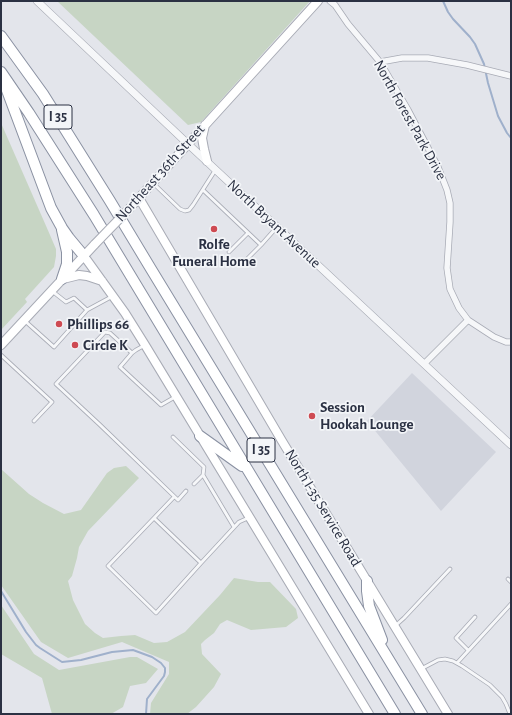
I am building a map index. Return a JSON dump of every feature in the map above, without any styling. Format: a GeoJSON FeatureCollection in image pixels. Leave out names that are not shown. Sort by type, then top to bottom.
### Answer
{"type":"FeatureCollection","features":[{"type":"Feature","properties":{"kind":"highway","name":"I 35"},"geometry":{"type":"LineString","coordinates":[[1,36],[43,94],[110,201],[422,714]]}},
{"type":"Feature","properties":{"kind":"highway","name":"I 35"},"geometry":{"type":"LineString","coordinates":[[1,73],[29,113],[94,215],[395,714]]}},
{"type":"Feature","properties":{"kind":"highway"},"geometry":{"type":"LineString","coordinates":[[1,73],[51,208],[68,238],[84,256]]}},
{"type":"Feature","properties":{"kind":"highway"},"geometry":{"type":"LineString","coordinates":[[62,228],[67,252],[66,264],[62,279]]}},
{"type":"Feature","properties":{"kind":"highway"},"geometry":{"type":"LineString","coordinates":[[200,436],[247,470]]}},
{"type":"Feature","properties":{"kind":"highway"},"geometry":{"type":"LineString","coordinates":[[368,581],[367,591],[369,606],[390,662]]}},
{"type":"Feature","properties":{"kind":"main road","name":"Northeast 36th Street"},"geometry":{"type":"LineString","coordinates":[[1,344],[128,210],[318,1]]}},
{"type":"Feature","properties":{"kind":"main road"},"geometry":{"type":"LineString","coordinates":[[205,124],[202,138],[207,162]]}},
{"type":"Feature","properties":{"kind":"main road","name":"North I-35 Service Road"},"geometry":{"type":"LineString","coordinates":[[139,198],[282,441],[448,714]]}},
{"type":"Feature","properties":{"kind":"main road"},"geometry":{"type":"LineString","coordinates":[[84,256],[125,313],[145,345],[369,714]]}},
{"type":"Feature","properties":{"kind":"main road"},"geometry":{"type":"LineString","coordinates":[[62,279],[79,275],[87,276],[102,282]]}},
{"type":"Feature","properties":{"kind":"street","name":"North Bryant Avenue"},"geometry":{"type":"LineString","coordinates":[[37,1],[207,162],[511,445]]}},
{"type":"Feature","properties":{"kind":"street","name":"North Forest Park Drive"},"geometry":{"type":"LineString","coordinates":[[330,1],[380,62],[408,110],[438,167],[447,190],[450,203],[447,268],[450,289],[458,308],[468,320],[494,337],[506,342],[511,342]]}},
{"type":"Feature","properties":{"kind":"street"},"geometry":{"type":"LineString","coordinates":[[380,62],[402,58],[428,58],[467,65],[511,76]]}},
{"type":"Feature","properties":{"kind":"street"},"geometry":{"type":"LineString","coordinates":[[424,364],[468,320]]}},
{"type":"Feature","properties":{"kind":"lane"},"geometry":{"type":"LineString","coordinates":[[152,183],[180,209],[185,211],[189,210],[193,205],[216,170]]}},
{"type":"Feature","properties":{"kind":"lane"},"geometry":{"type":"LineString","coordinates":[[202,190],[261,245]]}},
{"type":"Feature","properties":{"kind":"lane"},"geometry":{"type":"LineString","coordinates":[[247,259],[277,227]]}},
{"type":"Feature","properties":{"kind":"lane"},"geometry":{"type":"LineString","coordinates":[[230,252],[248,232]]}},
{"type":"Feature","properties":{"kind":"lane"},"geometry":{"type":"LineString","coordinates":[[51,291],[66,302],[74,298],[87,310]]}},
{"type":"Feature","properties":{"kind":"lane"},"geometry":{"type":"LineString","coordinates":[[24,320],[54,347],[87,310],[112,296]]}},
{"type":"Feature","properties":{"kind":"lane"},"geometry":{"type":"LineString","coordinates":[[132,353],[110,333],[104,332],[56,384],[174,497],[178,500],[186,491]]}},
{"type":"Feature","properties":{"kind":"lane"},"geometry":{"type":"LineString","coordinates":[[145,345],[132,353],[120,367],[161,405],[176,397]]}},
{"type":"Feature","properties":{"kind":"lane"},"geometry":{"type":"LineString","coordinates":[[1,355],[52,402],[34,422]]}},
{"type":"Feature","properties":{"kind":"lane"},"geometry":{"type":"LineString","coordinates":[[173,437],[204,467],[203,475],[194,484]]}},
{"type":"Feature","properties":{"kind":"lane"},"geometry":{"type":"LineString","coordinates":[[203,475],[234,527]]}},
{"type":"Feature","properties":{"kind":"lane"},"geometry":{"type":"LineString","coordinates":[[174,497],[108,566],[156,613],[234,527],[239,522],[249,517]]}},
{"type":"Feature","properties":{"kind":"lane"},"geometry":{"type":"LineString","coordinates":[[154,518],[202,563]]}},
{"type":"Feature","properties":{"kind":"lane"},"geometry":{"type":"LineString","coordinates":[[395,626],[450,569]]}},
{"type":"Feature","properties":{"kind":"lane"},"geometry":{"type":"LineString","coordinates":[[457,663],[511,604]]}},
{"type":"Feature","properties":{"kind":"lane"},"geometry":{"type":"LineString","coordinates":[[468,650],[456,638],[475,617]]}},
{"type":"Feature","properties":{"kind":"lane"},"geometry":{"type":"LineString","coordinates":[[421,669],[438,660],[453,661],[457,663],[482,679],[496,691],[502,697],[510,714]]}},
{"type":"Feature","properties":{"kind":"shaded area"},"geometry":{"type":"Polygon","coordinates":[[[412,373],[496,452],[441,511],[367,421],[412,373]]]}},
{"type":"Feature","properties":{"kind":"green space"},"geometry":{"type":"Polygon","coordinates":[[[57,1],[310,1],[201,122],[188,125],[57,1]]]}},
{"type":"Feature","properties":{"kind":"green space"},"geometry":{"type":"Polygon","coordinates":[[[1,123],[56,249],[56,256],[54,267],[25,299],[27,302],[1,330],[1,123]]]}},
{"type":"Feature","properties":{"kind":"green space"},"geometry":{"type":"Polygon","coordinates":[[[126,466],[139,478],[88,531],[79,547],[72,576],[68,581],[73,600],[85,624],[95,633],[103,638],[135,635],[154,643],[167,642],[185,632],[234,578],[258,582],[270,582],[296,609],[298,618],[286,627],[251,630],[227,620],[220,624],[214,633],[201,644],[202,654],[221,674],[214,687],[196,707],[187,714],[150,714],[151,703],[169,674],[169,662],[122,642],[68,658],[41,642],[1,585],[1,469],[29,494],[64,514],[81,510],[107,473],[114,468],[126,466]]]}},
{"type":"Feature","properties":{"kind":"green space"},"geometry":{"type":"Polygon","coordinates":[[[1,605],[34,654],[59,670],[130,657],[137,657],[158,669],[146,683],[130,686],[123,707],[111,714],[52,714],[42,678],[1,654],[1,605]]]}},
{"type":"Feature","properties":{"kind":"waterway"},"geometry":{"type":"LineString","coordinates":[[443,1],[453,19],[475,44],[484,64],[498,116],[511,138]]}},
{"type":"Feature","properties":{"kind":"waterway"},"geometry":{"type":"LineString","coordinates":[[1,591],[26,632],[36,645],[62,662],[81,660],[112,652],[133,650],[152,657],[161,663],[165,668],[164,676],[147,699],[146,714]]}},
{"type":"Feature","properties":{"kind":"place","name":"Rolfe Funeral Home"},"geometry":{"type":"Point","coordinates":[214,229]}},
{"type":"Feature","properties":{"kind":"place","name":"Phillips 66"},"geometry":{"type":"Point","coordinates":[59,324]}},
{"type":"Feature","properties":{"kind":"place","name":"Circle K"},"geometry":{"type":"Point","coordinates":[75,345]}},
{"type":"Feature","properties":{"kind":"place","name":"Session Hookah Lounge"},"geometry":{"type":"Point","coordinates":[312,416]}}]}
